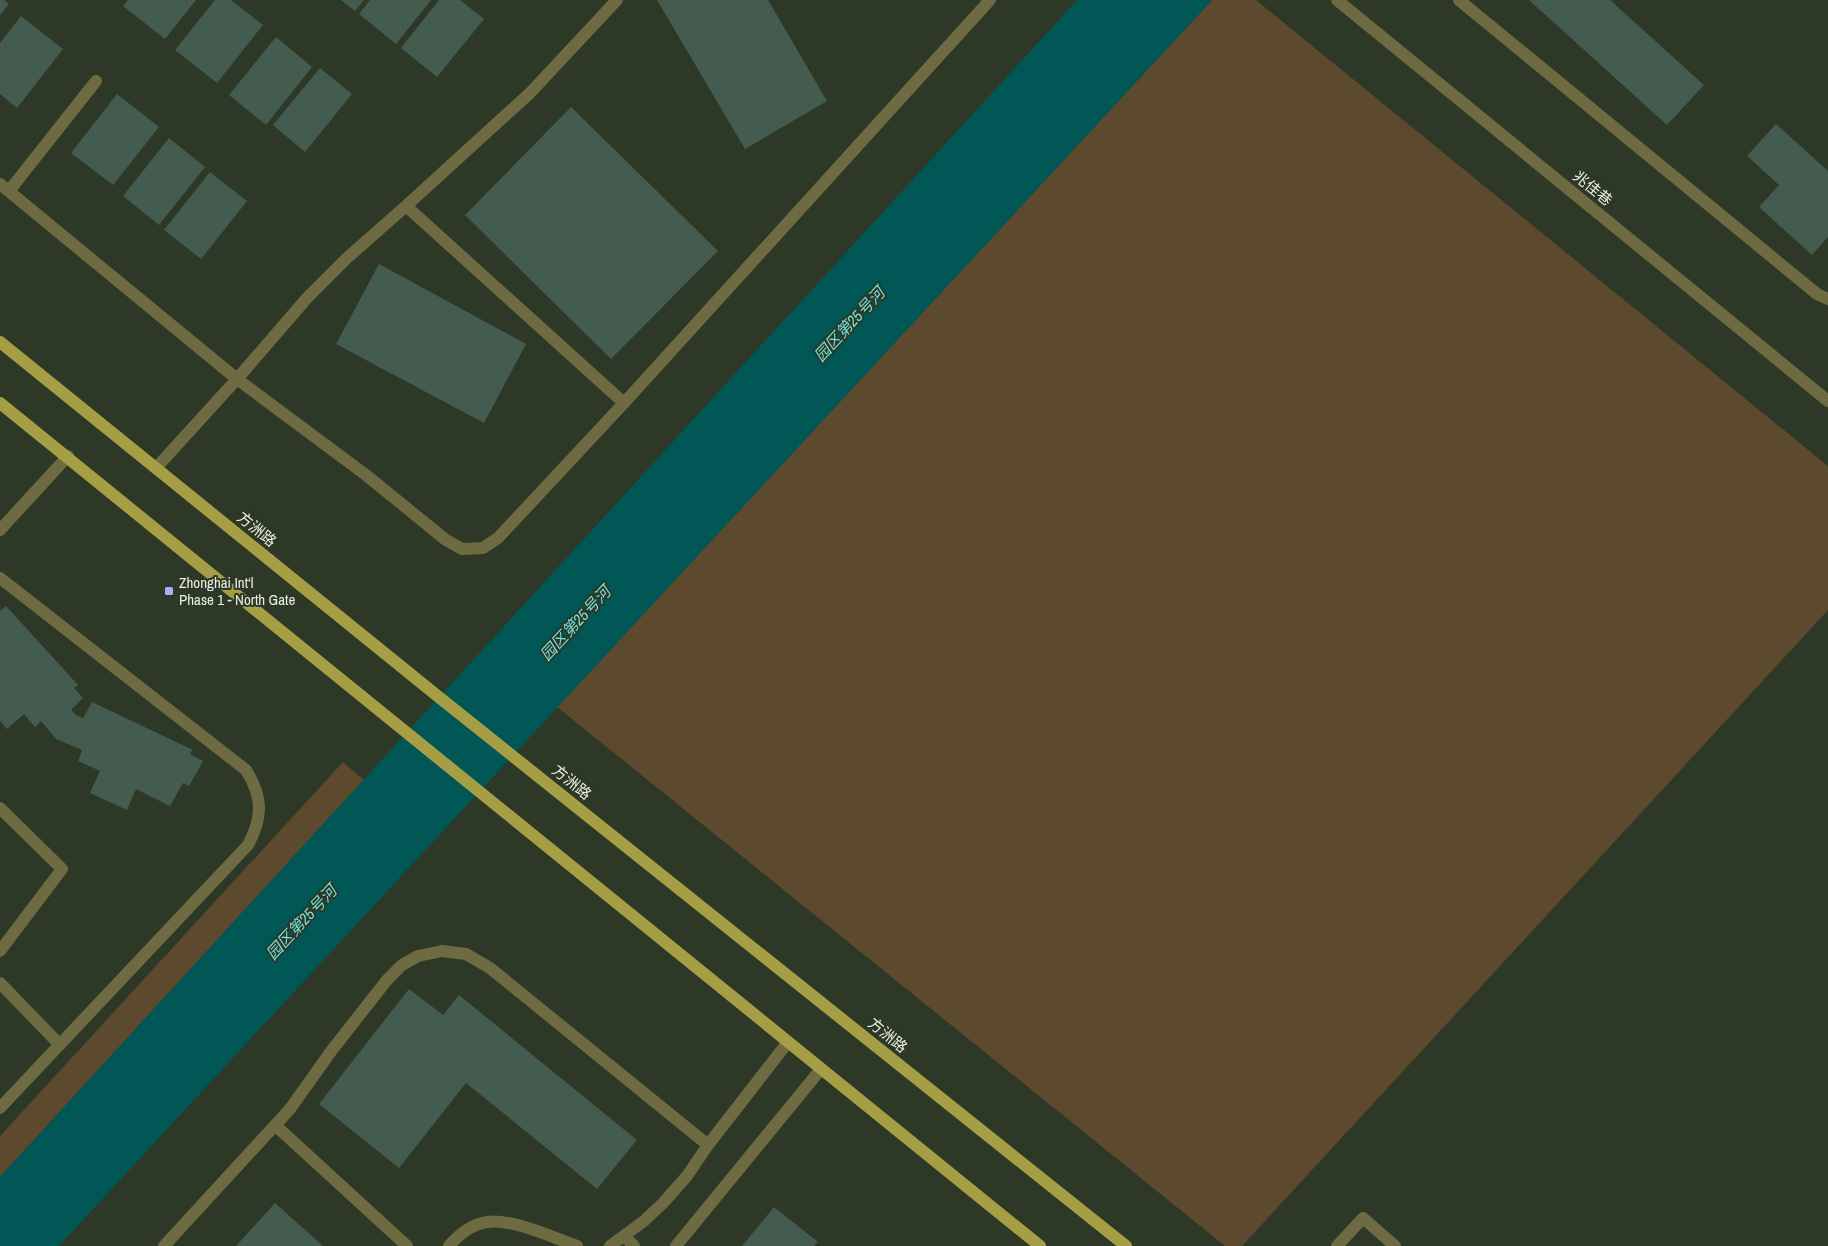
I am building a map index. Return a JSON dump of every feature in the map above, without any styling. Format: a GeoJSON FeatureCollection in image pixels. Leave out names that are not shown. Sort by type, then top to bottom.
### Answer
{"type":"FeatureCollection","features":[{"type":"Feature","properties":{"kind":"main road","name":"方洲路"},"geometry":{"type":"LineString","coordinates":[[0,342],[440,698],[1126,1246]]}},
{"type":"Feature","properties":{"kind":"main road"},"geometry":{"type":"LineString","coordinates":[[0,403],[68,456],[406,734],[1040,1246]]}},
{"type":"Feature","properties":{"kind":"street"},"geometry":{"type":"LineString","coordinates":[[156,468],[307,298],[347,258],[530,93],[617,0]]}},
{"type":"Feature","properties":{"kind":"street"},"geometry":{"type":"LineString","coordinates":[[96,81],[5,187],[237,379],[366,475],[446,540],[462,549],[483,548],[498,538],[624,403],[990,0]]}},
{"type":"Feature","properties":{"kind":"street","name":"兆佳巷"},"geometry":{"type":"LineString","coordinates":[[1337,0],[1828,401]]}},
{"type":"Feature","properties":{"kind":"street"},"geometry":{"type":"LineString","coordinates":[[1459,0],[1817,294],[1828,299]]}},
{"type":"Feature","properties":{"kind":"street"},"geometry":{"type":"LineString","coordinates":[[406,206],[624,403]]}},
{"type":"Feature","properties":{"kind":"street"},"geometry":{"type":"LineString","coordinates":[[0,530],[68,456]]}},
{"type":"Feature","properties":{"kind":"street"},"geometry":{"type":"LineString","coordinates":[[0,578],[246,770],[255,783],[259,796],[260,814],[255,832],[248,845],[0,1108]]}},
{"type":"Feature","properties":{"kind":"street"},"geometry":{"type":"LineString","coordinates":[[0,808],[62,869],[0,951]]}},
{"type":"Feature","properties":{"kind":"street"},"geometry":{"type":"LineString","coordinates":[[164,1246],[290,1109],[332,1050],[387,980],[402,965],[418,956],[442,951],[466,954],[490,968],[708,1145]]}},
{"type":"Feature","properties":{"kind":"street"},"geometry":{"type":"LineString","coordinates":[[0,982],[60,1045]]}},
{"type":"Feature","properties":{"kind":"street"},"geometry":{"type":"LineString","coordinates":[[610,1246],[644,1221],[687,1176],[708,1145],[788,1042]]}},
{"type":"Feature","properties":{"kind":"street"},"geometry":{"type":"LineString","coordinates":[[676,1246],[821,1069]]}},
{"type":"Feature","properties":{"kind":"street"},"geometry":{"type":"LineString","coordinates":[[275,1125],[407,1246]]}},
{"type":"Feature","properties":{"kind":"street"},"geometry":{"type":"LineString","coordinates":[[1337,1246],[1363,1218],[1395,1246]]}},
{"type":"Feature","properties":{"kind":"street"},"geometry":{"type":"LineString","coordinates":[[448,1246],[460,1233],[487,1222],[516,1224],[577,1246]]}},
{"type":"Feature","properties":{"kind":"street"},"geometry":{"type":"LineString","coordinates":[[624,1236],[634,1246]]}},
{"type":"Feature","properties":{"kind":"shaded area"},"geometry":{"type":"Polygon","coordinates":[[[1212,0],[1256,0],[1828,466],[1828,610],[1242,1246],[1225,1246],[557,707],[1212,0]]]}},
{"type":"Feature","properties":{"kind":"shaded area"},"geometry":{"type":"Polygon","coordinates":[[[343,762],[364,780],[0,1177],[0,1136],[343,762]]]}},
{"type":"Feature","properties":{"kind":"water","name":"园区第25号河"},"geometry":{"type":"Polygon","coordinates":[[[1077,0],[1212,0],[59,1246],[0,1246],[0,1177],[1077,0]]]}},
{"type":"Feature","properties":{"kind":"building"},"geometry":{"type":"Polygon","coordinates":[[[0,0],[4,0],[9,4],[0,15],[0,0]]]}},
{"type":"Feature","properties":{"kind":"building"},"geometry":{"type":"Polygon","coordinates":[[[128,0],[196,0],[165,39],[123,6],[128,0]]]}},
{"type":"Feature","properties":{"kind":"building"},"geometry":{"type":"Polygon","coordinates":[[[215,0],[231,0],[263,25],[217,83],[175,50],[215,0]]]}},
{"type":"Feature","properties":{"kind":"building"},"geometry":{"type":"Polygon","coordinates":[[[341,0],[364,0],[355,11],[341,0]]]}},
{"type":"Feature","properties":{"kind":"building"},"geometry":{"type":"Polygon","coordinates":[[[370,0],[431,0],[396,44],[359,14],[370,0]]]}},
{"type":"Feature","properties":{"kind":"building"},"geometry":{"type":"Polygon","coordinates":[[[439,0],[460,0],[484,19],[437,77],[401,48],[439,0]]]}},
{"type":"Feature","properties":{"kind":"building"},"geometry":{"type":"Polygon","coordinates":[[[657,0],[768,0],[827,101],[745,149],[657,0]]]}},
{"type":"Feature","properties":{"kind":"building"},"geometry":{"type":"Polygon","coordinates":[[[1529,0],[1610,0],[1704,85],[1667,125],[1529,0]]]}},
{"type":"Feature","properties":{"kind":"building"},"geometry":{"type":"Polygon","coordinates":[[[21,16],[63,49],[17,108],[0,94],[0,43],[21,16]]]}},
{"type":"Feature","properties":{"kind":"building"},"geometry":{"type":"Polygon","coordinates":[[[276,37],[312,67],[266,125],[229,95],[276,37]]]}},
{"type":"Feature","properties":{"kind":"building"},"geometry":{"type":"Polygon","coordinates":[[[320,68],[352,94],[305,152],[273,125],[320,68]]]}},
{"type":"Feature","properties":{"kind":"building"},"geometry":{"type":"Polygon","coordinates":[[[117,94],[159,127],[113,185],[71,153],[117,94]]]}},
{"type":"Feature","properties":{"kind":"building"},"geometry":{"type":"Polygon","coordinates":[[[571,107],[718,251],[611,359],[465,215],[571,107]]]}},
{"type":"Feature","properties":{"kind":"building"},"geometry":{"type":"Polygon","coordinates":[[[1776,124],[1828,171],[1828,237],[1812,255],[1759,207],[1779,185],[1747,156],[1776,124]]]}},
{"type":"Feature","properties":{"kind":"building"},"geometry":{"type":"Polygon","coordinates":[[[169,138],[205,167],[159,225],[123,196],[169,138]]]}},
{"type":"Feature","properties":{"kind":"building"},"geometry":{"type":"Polygon","coordinates":[[[210,172],[247,201],[201,259],[164,230],[210,172]]]}},
{"type":"Feature","properties":{"kind":"building"},"geometry":{"type":"Polygon","coordinates":[[[379,264],[526,344],[484,423],[336,344],[379,264]]]}},
{"type":"Feature","properties":{"kind":"building"},"geometry":{"type":"Polygon","coordinates":[[[6,606],[78,685],[74,688],[83,698],[71,710],[76,715],[83,718],[92,702],[193,750],[190,754],[203,761],[189,786],[183,783],[170,806],[136,789],[127,810],[90,793],[100,771],[78,761],[82,750],[56,739],[41,721],[35,727],[24,714],[7,729],[0,721],[0,611],[6,606]]]}},
{"type":"Feature","properties":{"kind":"building"},"geometry":{"type":"Polygon","coordinates":[[[409,989],[443,1015],[459,995],[637,1140],[597,1189],[466,1083],[399,1168],[319,1104],[409,989]]]}},
{"type":"Feature","properties":{"kind":"building"},"geometry":{"type":"Polygon","coordinates":[[[275,1203],[323,1246],[236,1246],[275,1203]]]}},
{"type":"Feature","properties":{"kind":"building"},"geometry":{"type":"Polygon","coordinates":[[[774,1207],[818,1242],[814,1246],[742,1246],[774,1207]]]}},
{"type":"Feature","properties":{"kind":"place","name":"Zhonghai Int‘l Phase 1 - North Gate"},"geometry":{"type":"Point","coordinates":[169,591]}}]}
